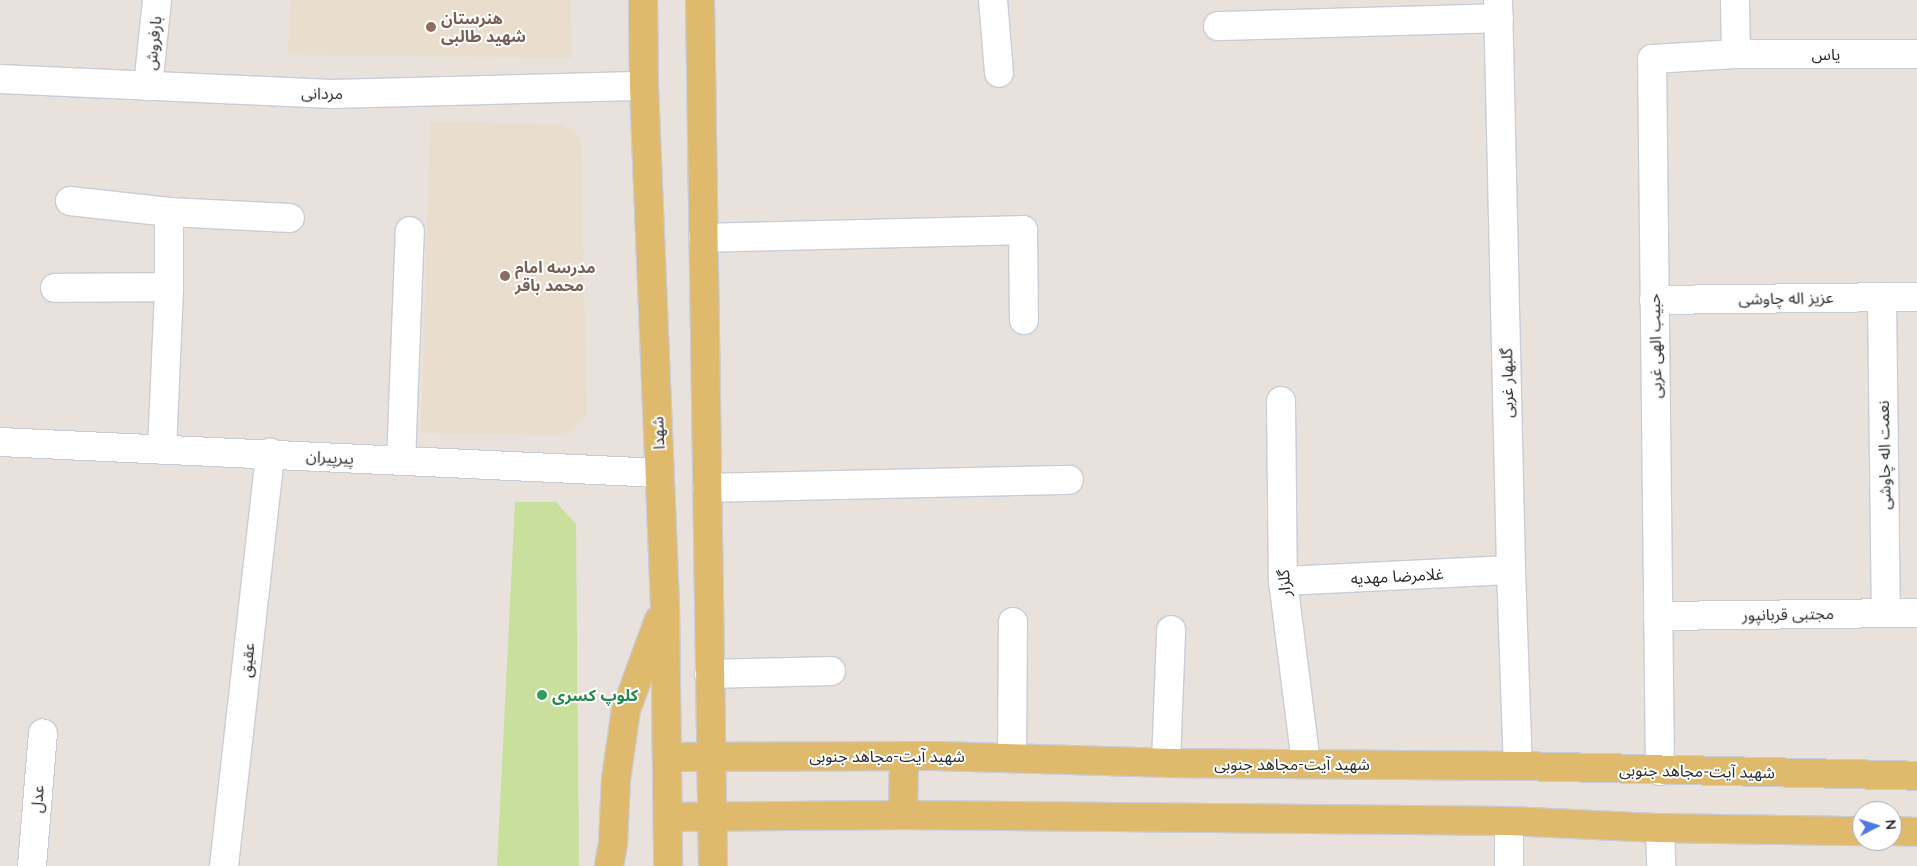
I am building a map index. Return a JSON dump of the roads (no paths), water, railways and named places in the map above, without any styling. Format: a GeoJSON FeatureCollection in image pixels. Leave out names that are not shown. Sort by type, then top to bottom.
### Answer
{"type":"FeatureCollection","features":[{"type":"Feature","properties":{"kind":"main road","name":"شهدا"},"geometry":{"type":"LineString","coordinates":[[643,0],[644,86],[665,605],[668,866]]}},
{"type":"Feature","properties":{"kind":"main road"},"geometry":{"type":"LineString","coordinates":[[700,0],[713,866]]}},
{"type":"Feature","properties":{"kind":"main road"},"geometry":{"type":"LineString","coordinates":[[609,866],[613,843],[616,779],[626,710],[665,605]]}},
{"type":"Feature","properties":{"kind":"main road"},"geometry":{"type":"LineString","coordinates":[[903,815],[904,756]]}},
{"type":"Feature","properties":{"kind":"main road","name":"شهید آیت-مجاهد جنوبی"},"geometry":{"type":"LineString","coordinates":[[667,757],[1012,757],[1166,763],[1518,766],[1917,776]]}},
{"type":"Feature","properties":{"kind":"main road"},"geometry":{"type":"LineString","coordinates":[[668,817],[903,815],[1509,821],[1660,828],[1852,831]]}},
{"type":"Feature","properties":{"kind":"main road"},"geometry":{"type":"LineString","coordinates":[[1902,831],[1917,832]]}},
{"type":"Feature","properties":{"kind":"street","name":"بارفروش"},"geometry":{"type":"LineString","coordinates":[[148,86],[157,0]]}},
{"type":"Feature","properties":{"kind":"street"},"geometry":{"type":"LineString","coordinates":[[993,0],[998,73]]}},
{"type":"Feature","properties":{"kind":"street"},"geometry":{"type":"LineString","coordinates":[[1735,0],[1736,54]]}},
{"type":"Feature","properties":{"kind":"street"},"geometry":{"type":"LineString","coordinates":[[1218,26],[1499,9]]}},
{"type":"Feature","properties":{"kind":"street","name":"گلبهار غربی"},"geometry":{"type":"LineString","coordinates":[[1499,9],[1511,570],[1518,766]]}},
{"type":"Feature","properties":{"kind":"street","name":"یاس"},"geometry":{"type":"LineString","coordinates":[[1736,54],[1917,54]]}},
{"type":"Feature","properties":{"kind":"street","name":"حبیب الهی غربی"},"geometry":{"type":"LineString","coordinates":[[1660,771],[1652,59],[1736,54]]}},
{"type":"Feature","properties":{"kind":"street","name":"مردانی"},"geometry":{"type":"LineString","coordinates":[[0,79],[332,94],[644,86]]}},
{"type":"Feature","properties":{"kind":"street"},"geometry":{"type":"LineString","coordinates":[[70,201],[169,212],[290,218]]}},
{"type":"Feature","properties":{"kind":"street"},"geometry":{"type":"LineString","coordinates":[[162,450],[169,288],[169,212]]}},
{"type":"Feature","properties":{"kind":"street"},"geometry":{"type":"LineString","coordinates":[[703,238],[1023,230],[1024,320]]}},
{"type":"Feature","properties":{"kind":"street"},"geometry":{"type":"LineString","coordinates":[[400,461],[410,231]]}},
{"type":"Feature","properties":{"kind":"street"},"geometry":{"type":"LineString","coordinates":[[55,288],[169,288]]}},
{"type":"Feature","properties":{"kind":"street","name":"نعمت اله چاوشی"},"geometry":{"type":"LineString","coordinates":[[1882,297],[1886,613]]}},
{"type":"Feature","properties":{"kind":"street","name":"عزیز اله چاوشی"},"geometry":{"type":"LineString","coordinates":[[1654,300],[1917,297]]}},
{"type":"Feature","properties":{"kind":"street","name":"گلزار"},"geometry":{"type":"LineString","coordinates":[[1281,401],[1283,581],[1306,764]]}},
{"type":"Feature","properties":{"kind":"street","name":"پیرپیران"},"geometry":{"type":"LineString","coordinates":[[0,442],[270,453],[660,474]]}},
{"type":"Feature","properties":{"kind":"street","name":"عقیق"},"geometry":{"type":"LineString","coordinates":[[224,866],[270,453]]}},
{"type":"Feature","properties":{"kind":"street"},"geometry":{"type":"LineString","coordinates":[[707,488],[1069,480]]}},
{"type":"Feature","properties":{"kind":"street","name":"غلامرضا مهدیه"},"geometry":{"type":"LineString","coordinates":[[1283,581],[1511,570]]}},
{"type":"Feature","properties":{"kind":"street","name":"مجتبی قربانپور"},"geometry":{"type":"LineString","coordinates":[[1658,616],[1917,613]]}},
{"type":"Feature","properties":{"kind":"street"},"geometry":{"type":"LineString","coordinates":[[1012,622],[1012,757]]}},
{"type":"Feature","properties":{"kind":"street"},"geometry":{"type":"LineString","coordinates":[[1166,763],[1171,630]]}},
{"type":"Feature","properties":{"kind":"street"},"geometry":{"type":"LineString","coordinates":[[709,674],[831,671]]}},
{"type":"Feature","properties":{"kind":"street","name":"عدل"},"geometry":{"type":"LineString","coordinates":[[32,866],[43,732]]}},
{"type":"Feature","properties":{"kind":"street"},"geometry":{"type":"LineString","coordinates":[[1509,821],[1509,866]]}},
{"type":"Feature","properties":{"kind":"street"},"geometry":{"type":"LineString","coordinates":[[1660,828],[1661,866]]}},
{"type":"Feature","properties":{"kind":"place","name":"هنرستان شهید طالبی"},"geometry":{"type":"Point","coordinates":[431,27]}},
{"type":"Feature","properties":{"kind":"place","name":"مدرسه امام محمد باقر"},"geometry":{"type":"Point","coordinates":[505,276]}},
{"type":"Feature","properties":{"kind":"place","name":"کلوپ کسری"},"geometry":{"type":"Point","coordinates":[542,695]}}]}
